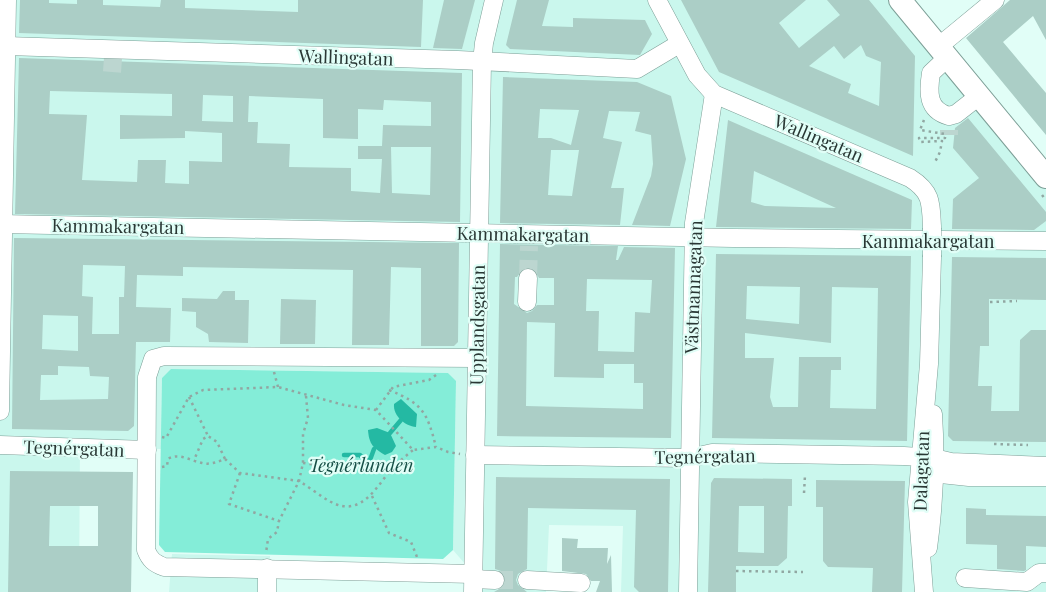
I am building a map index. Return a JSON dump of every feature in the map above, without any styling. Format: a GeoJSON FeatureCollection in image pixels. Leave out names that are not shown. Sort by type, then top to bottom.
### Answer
{"type":"FeatureCollection","features":[{"type":"Feature","properties":{"kind":"main road"},"geometry":{"type":"LineString","coordinates":[[900,0],[1046,177]]}},
{"type":"Feature","properties":{"kind":"street"},"geometry":{"type":"LineString","coordinates":[[0,411],[4,56],[7,0]]}},
{"type":"Feature","properties":{"kind":"street","name":"Upplandsgatan"},"geometry":{"type":"LineString","coordinates":[[473,582],[467,454],[476,358],[482,62],[484,43],[494,0]]}},
{"type":"Feature","properties":{"kind":"street"},"geometry":{"type":"LineString","coordinates":[[657,0],[697,75],[714,94]]}},
{"type":"Feature","properties":{"kind":"street"},"geometry":{"type":"LineString","coordinates":[[947,129],[940,114],[930,102],[931,73],[943,52],[994,0]]}},
{"type":"Feature","properties":{"kind":"street","name":"Wallingatan"},"geometry":{"type":"LineString","coordinates":[[4,56],[33,46],[113,54],[482,62],[637,69],[679,44]]}},
{"type":"Feature","properties":{"kind":"street","name":"Wallingatan"},"geometry":{"type":"LineString","coordinates":[[714,94],[897,172],[922,186]]}},
{"type":"Feature","properties":{"kind":"street","name":"Västmannagatan"},"geometry":{"type":"LineString","coordinates":[[688,592],[694,223],[714,94]]}},
{"type":"Feature","properties":{"kind":"street"},"geometry":{"type":"LineString","coordinates":[[947,129],[956,114],[979,96]]}},
{"type":"Feature","properties":{"kind":"street","name":"Dalagatan"},"geometry":{"type":"LineString","coordinates":[[922,186],[931,203],[932,228],[927,465],[933,516],[924,585]]}},
{"type":"Feature","properties":{"kind":"street","name":"Kammakargatan"},"geometry":{"type":"LineString","coordinates":[[2,224],[479,233],[529,240],[694,237],[1046,241]]}},
{"type":"Feature","properties":{"kind":"street"},"geometry":{"type":"LineString","coordinates":[[527,302],[528,278]]}},
{"type":"Feature","properties":{"kind":"street"},"geometry":{"type":"LineString","coordinates":[[476,358],[164,356],[154,359],[147,377],[152,444],[146,550],[154,564],[164,567],[266,564],[473,582],[495,580]]}},
{"type":"Feature","properties":{"kind":"street","name":"Tegnérgatan"},"geometry":{"type":"LineString","coordinates":[[0,445],[152,444]]}},
{"type":"Feature","properties":{"kind":"street","name":"Tegnérgatan"},"geometry":{"type":"LineString","coordinates":[[927,465],[951,453],[1046,454]]}},
{"type":"Feature","properties":{"kind":"street","name":"Tegnérgatan"},"geometry":{"type":"LineString","coordinates":[[467,454],[690,458],[712,454],[927,465],[951,462],[1046,466]]}},
{"type":"Feature","properties":{"kind":"street","name":"Dalagatan"},"geometry":{"type":"LineString","coordinates":[[924,585],[917,502],[927,465]]}},
{"type":"Feature","properties":{"kind":"street","name":"Tegnérgatan"},"geometry":{"type":"LineString","coordinates":[[927,465],[969,477],[1046,477]]}},
{"type":"Feature","properties":{"kind":"street"},"geometry":{"type":"LineString","coordinates":[[266,564],[267,592]]}},
{"type":"Feature","properties":{"kind":"street"},"geometry":{"type":"LineString","coordinates":[[965,578],[1027,582],[1039,573],[1046,573]]}},
{"type":"Feature","properties":{"kind":"street"},"geometry":{"type":"LineString","coordinates":[[527,580],[581,582]]}},
{"type":"Feature","properties":{"kind":"path"},"geometry":{"type":"LineString","coordinates":[[924,131],[946,134],[945,138],[920,138],[920,142],[947,129]]}},
{"type":"Feature","properties":{"kind":"path"},"geometry":{"type":"LineString","coordinates":[[934,164],[947,129]]}},
{"type":"Feature","properties":{"kind":"path"},"geometry":{"type":"LineString","coordinates":[[990,302],[1018,301]]}},
{"type":"Feature","properties":{"kind":"path"},"geometry":{"type":"LineString","coordinates":[[273,370],[278,387]]}},
{"type":"Feature","properties":{"kind":"path"},"geometry":{"type":"LineString","coordinates":[[376,410],[393,387],[429,380],[433,377]]}},
{"type":"Feature","properties":{"kind":"path"},"geometry":{"type":"LineString","coordinates":[[152,444],[166,438],[189,398],[203,390],[278,387],[344,405],[376,410],[413,450]]}},
{"type":"Feature","properties":{"kind":"path"},"geometry":{"type":"LineString","coordinates":[[389,390],[422,408],[431,428],[436,447]]}},
{"type":"Feature","properties":{"kind":"path"},"geometry":{"type":"LineString","coordinates":[[266,564],[268,538],[277,532],[279,521],[299,480],[303,463],[302,434],[309,413],[306,395]]}},
{"type":"Feature","properties":{"kind":"path"},"geometry":{"type":"LineString","coordinates":[[189,398],[208,436],[217,442],[225,459],[240,473],[299,480],[331,502],[342,506],[358,504],[372,496],[395,466],[413,450],[436,447],[467,454]]}},
{"type":"Feature","properties":{"kind":"path"},"geometry":{"type":"LineString","coordinates":[[194,460],[203,439],[208,436]]}},
{"type":"Feature","properties":{"kind":"path"},"geometry":{"type":"LineString","coordinates":[[994,444],[1028,445]]}},
{"type":"Feature","properties":{"kind":"path"},"geometry":{"type":"LineString","coordinates":[[165,468],[170,457],[178,456],[201,463],[214,463],[225,459]]}},
{"type":"Feature","properties":{"kind":"path"},"geometry":{"type":"LineString","coordinates":[[303,463],[317,465],[328,460]]}},
{"type":"Feature","properties":{"kind":"path"},"geometry":{"type":"LineString","coordinates":[[240,473],[229,504],[279,521]]}},
{"type":"Feature","properties":{"kind":"path"},"geometry":{"type":"LineString","coordinates":[[804,493],[805,475]]}},
{"type":"Feature","properties":{"kind":"path"},"geometry":{"type":"LineString","coordinates":[[372,496],[389,533],[411,542],[420,562]]}},
{"type":"Feature","properties":{"kind":"path"},"geometry":{"type":"LineString","coordinates":[[736,571],[803,572]]}},
{"type":"Feature","properties":{"kind":"shaded area"},"geometry":{"type":"Polygon","coordinates":[[[0,0],[888,0],[1046,186],[1046,592],[621,592],[623,526],[549,525],[546,592],[472,592],[472,572],[453,550],[456,382],[448,373],[172,369],[162,378],[161,449],[80,446],[79,592],[0,592],[0,0]]]}},
{"type":"Feature","properties":{"kind":"shaded area"},"geometry":{"type":"Polygon","coordinates":[[[401,399],[417,414],[416,427],[400,420],[395,413],[394,404],[401,399]]]}},
{"type":"Feature","properties":{"kind":"shaded area"},"geometry":{"type":"Polygon","coordinates":[[[377,428],[390,433],[396,446],[392,452],[385,455],[372,445],[368,430],[377,428]]]}},
{"type":"Feature","properties":{"kind":"shaded area"},"geometry":{"type":"Polygon","coordinates":[[[172,554],[270,556],[269,592],[169,592],[172,554]]]}},
{"type":"Feature","properties":{"kind":"green space","name":"Tegnérlunden"},"geometry":{"type":"Polygon","coordinates":[[[171,369],[448,373],[456,381],[453,550],[443,559],[165,552],[159,545],[162,378],[171,369]]]}},
{"type":"Feature","properties":{"kind":"building"},"geometry":{"type":"Polygon","coordinates":[[[20,0],[49,0],[49,3],[77,4],[77,0],[103,0],[103,5],[160,7],[161,0],[185,0],[185,8],[298,12],[298,0],[423,0],[421,47],[19,33],[20,0]]]}},
{"type":"Feature","properties":{"kind":"building"},"geometry":{"type":"Polygon","coordinates":[[[444,0],[475,0],[462,49],[433,48],[444,0]]]}},
{"type":"Feature","properties":{"kind":"building"},"geometry":{"type":"Polygon","coordinates":[[[517,0],[549,0],[542,26],[573,27],[573,18],[645,20],[652,34],[640,55],[510,49],[506,45],[517,0]]]}},
{"type":"Feature","properties":{"kind":"building"},"geometry":{"type":"Polygon","coordinates":[[[681,0],[806,0],[779,23],[799,48],[840,15],[827,0],[869,0],[915,56],[913,156],[719,72],[681,0]],[[861,45],[844,59],[834,46],[809,66],[851,84],[848,93],[879,106],[881,62],[866,56],[861,45]]]}},
{"type":"Feature","properties":{"kind":"building"},"geometry":{"type":"Polygon","coordinates":[[[1010,0],[1046,0],[1046,40],[1033,16],[1003,42],[1046,93],[1046,135],[966,38],[1010,0]]]}},
{"type":"Feature","properties":{"kind":"building"},"geometry":{"type":"Polygon","coordinates":[[[19,58],[462,73],[460,222],[15,214],[19,58]],[[50,91],[49,114],[87,115],[82,180],[137,182],[138,160],[166,160],[165,183],[189,184],[189,161],[222,162],[222,133],[185,131],[185,138],[120,139],[120,115],[172,116],[172,94],[50,91]],[[203,95],[202,121],[233,122],[233,96],[203,95]],[[249,96],[248,122],[258,122],[257,143],[290,144],[289,167],[351,168],[351,191],[380,193],[382,159],[358,159],[358,146],[382,146],[383,125],[431,126],[431,102],[384,100],[383,110],[358,109],[358,139],[323,138],[323,99],[249,96]],[[391,147],[392,193],[430,195],[431,147],[391,147]]]}},
{"type":"Feature","properties":{"kind":"building"},"geometry":{"type":"Polygon","coordinates":[[[503,77],[637,82],[671,96],[686,159],[670,226],[632,225],[651,176],[653,164],[651,135],[635,131],[640,112],[609,111],[603,138],[622,142],[611,188],[624,188],[620,225],[500,223],[503,77]],[[540,109],[538,138],[551,138],[571,145],[579,110],[540,109]],[[551,150],[548,195],[572,196],[579,150],[551,150]]]}},
{"type":"Feature","properties":{"kind":"building"},"geometry":{"type":"Polygon","coordinates":[[[968,118],[1046,212],[1046,221],[1034,230],[952,229],[953,199],[979,178],[953,148],[955,128],[968,118]]]}},
{"type":"Feature","properties":{"kind":"building"},"geometry":{"type":"Polygon","coordinates":[[[728,120],[912,200],[911,229],[716,227],[728,120]],[[754,171],[751,202],[765,206],[836,208],[754,171]]]}},
{"type":"Feature","properties":{"kind":"building"},"geometry":{"type":"Polygon","coordinates":[[[14,238],[459,243],[458,342],[454,346],[421,346],[421,268],[391,267],[389,345],[352,345],[353,270],[183,267],[183,276],[137,275],[136,307],[171,308],[170,342],[136,342],[134,426],[128,431],[12,429],[14,238]],[[83,265],[82,296],[93,297],[92,334],[119,334],[119,297],[124,297],[125,266],[83,265]],[[43,315],[42,349],[78,351],[78,316],[43,315]],[[58,366],[58,375],[41,375],[40,400],[108,399],[109,377],[90,376],[89,367],[58,366]]]}},
{"type":"Feature","properties":{"kind":"building"},"geometry":{"type":"Polygon","coordinates":[[[500,244],[618,246],[616,260],[618,260],[624,247],[675,248],[671,438],[497,436],[500,244]],[[529,267],[523,269],[515,277],[514,304],[527,313],[532,311],[537,305],[554,305],[554,278],[539,278],[534,269],[529,267]],[[587,279],[586,311],[599,311],[598,351],[634,352],[635,312],[650,313],[652,280],[587,279]],[[527,322],[526,406],[643,409],[643,383],[634,383],[634,364],[604,364],[604,378],[554,377],[555,323],[527,322]]]}},
{"type":"Feature","properties":{"kind":"building"},"geometry":{"type":"Polygon","coordinates":[[[716,254],[911,256],[907,441],[712,438],[716,254]],[[747,286],[746,319],[799,324],[800,287],[747,286]],[[832,287],[831,343],[745,333],[745,358],[774,358],[770,397],[773,407],[798,407],[799,357],[841,357],[841,370],[831,370],[830,408],[876,409],[878,288],[832,287]]]}},
{"type":"Feature","properties":{"kind":"building"},"geometry":{"type":"Polygon","coordinates":[[[952,257],[1046,258],[1046,300],[989,299],[989,346],[980,346],[978,386],[992,386],[991,411],[1019,411],[1020,340],[1031,330],[1046,330],[1046,442],[953,441],[948,436],[952,257]]]}},
{"type":"Feature","properties":{"kind":"building"},"geometry":{"type":"Polygon","coordinates":[[[223,291],[235,291],[235,300],[249,300],[248,343],[209,342],[208,334],[196,327],[196,312],[182,311],[182,298],[217,299],[223,291]]]}},
{"type":"Feature","properties":{"kind":"building"},"geometry":{"type":"Polygon","coordinates":[[[281,299],[316,300],[315,344],[280,344],[281,299]]]}},
{"type":"Feature","properties":{"kind":"building"},"geometry":{"type":"Polygon","coordinates":[[[10,471],[133,472],[131,592],[8,592],[10,471]],[[50,506],[49,546],[98,546],[98,506],[50,506]]]}},
{"type":"Feature","properties":{"kind":"building"},"geometry":{"type":"Polygon","coordinates":[[[496,477],[670,479],[668,592],[639,592],[634,587],[636,510],[528,508],[527,569],[518,574],[516,580],[518,585],[527,592],[494,592],[504,586],[506,580],[501,571],[495,569],[496,477]]]}},
{"type":"Feature","properties":{"kind":"building"},"geometry":{"type":"Polygon","coordinates":[[[714,478],[792,479],[792,506],[788,506],[787,558],[778,566],[736,566],[736,592],[708,592],[711,483],[714,478]],[[739,506],[738,552],[764,553],[764,506],[739,506]]]}},
{"type":"Feature","properties":{"kind":"building"},"geometry":{"type":"Polygon","coordinates":[[[816,480],[905,481],[902,592],[872,592],[873,568],[828,567],[823,561],[823,507],[816,507],[816,480]]]}},
{"type":"Feature","properties":{"kind":"building"},"geometry":{"type":"Polygon","coordinates":[[[966,508],[986,509],[986,515],[1046,516],[1046,547],[1026,546],[1026,570],[1024,571],[997,569],[997,545],[966,544],[966,508]]]}},
{"type":"Feature","properties":{"kind":"building"},"geometry":{"type":"Polygon","coordinates":[[[562,538],[578,539],[577,548],[608,548],[607,564],[611,555],[612,592],[596,592],[600,581],[591,581],[586,574],[562,571],[562,538]]]}},
{"type":"Feature","properties":{"kind":"waterway"},"geometry":{"type":"LineString","coordinates":[[390,433],[401,420]]}},
{"type":"Feature","properties":{"kind":"waterway"},"geometry":{"type":"LineString","coordinates":[[344,455],[360,455],[365,461],[370,460],[374,449]]}},
{"type":"Feature","properties":{"kind":"tunnel"},"geometry":{"type":"LineString","coordinates":[[112,72],[113,58]]}},
{"type":"Feature","properties":{"kind":"tunnel"},"geometry":{"type":"LineString","coordinates":[[949,130],[949,135]]}},
{"type":"Feature","properties":{"kind":"tunnel"},"geometry":{"type":"LineString","coordinates":[[528,278],[529,246]]}},
{"type":"Feature","properties":{"kind":"tunnel"},"geometry":{"type":"LineString","coordinates":[[495,580],[527,580]]}}]}
